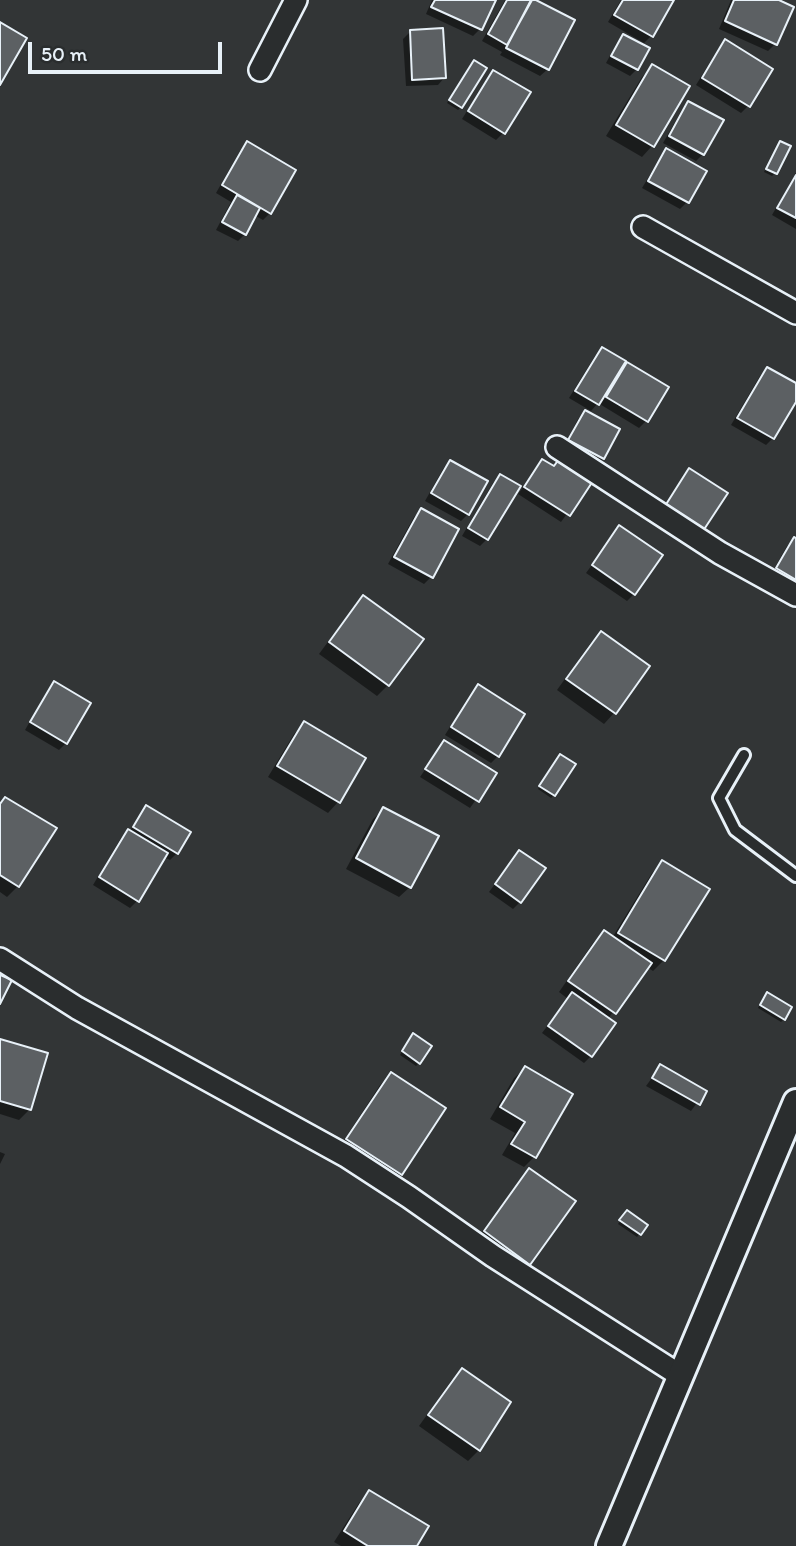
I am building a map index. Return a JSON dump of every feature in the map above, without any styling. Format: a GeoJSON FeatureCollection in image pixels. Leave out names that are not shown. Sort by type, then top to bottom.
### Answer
{"type":"FeatureCollection","features":[{"type":"Feature","properties":{"kind":"street"},"geometry":{"type":"LineString","coordinates":[[260,70],[296,0]]}},
{"type":"Feature","properties":{"kind":"street"},"geometry":{"type":"LineString","coordinates":[[643,227],[796,313]]}},
{"type":"Feature","properties":{"kind":"street"},"geometry":{"type":"LineString","coordinates":[[557,447],[720,552],[796,594]]}},
{"type":"Feature","properties":{"kind":"street"},"geometry":{"type":"LineString","coordinates":[[0,959],[77,1007],[346,1156],[493,1256],[681,1376]]}},
{"type":"Feature","properties":{"kind":"street"},"geometry":{"type":"LineString","coordinates":[[609,1546],[796,1102]]}},
{"type":"Feature","properties":{"kind":"lane"},"geometry":{"type":"LineString","coordinates":[[744,755],[719,798],[736,830],[796,876]]}},
{"type":"Feature","properties":{"kind":"building"},"geometry":{"type":"Polygon","coordinates":[[[435,0],[496,0],[482,30],[431,7],[435,0]]]}},
{"type":"Feature","properties":{"kind":"building"},"geometry":{"type":"Polygon","coordinates":[[[507,0],[532,0],[507,45],[488,34],[507,0]]]}},
{"type":"Feature","properties":{"kind":"building"},"geometry":{"type":"Polygon","coordinates":[[[531,0],[575,20],[549,70],[506,48],[531,0]]]}},
{"type":"Feature","properties":{"kind":"building"},"geometry":{"type":"Polygon","coordinates":[[[623,0],[674,0],[653,37],[614,15],[623,0]]]}},
{"type":"Feature","properties":{"kind":"building"},"geometry":{"type":"Polygon","coordinates":[[[734,0],[779,0],[794,7],[777,45],[725,21],[734,0]]]}},
{"type":"Feature","properties":{"kind":"building"},"geometry":{"type":"Polygon","coordinates":[[[0,22],[27,38],[0,85],[0,22]]]}},
{"type":"Feature","properties":{"kind":"building"},"geometry":{"type":"Polygon","coordinates":[[[443,28],[446,78],[412,80],[410,30],[443,28]]]}},
{"type":"Feature","properties":{"kind":"building"},"geometry":{"type":"Polygon","coordinates":[[[623,34],[650,48],[638,70],[611,56],[623,34]]]}},
{"type":"Feature","properties":{"kind":"building"},"geometry":{"type":"Polygon","coordinates":[[[725,39],[773,69],[750,107],[702,78],[725,39]]]}},
{"type":"Feature","properties":{"kind":"building"},"geometry":{"type":"Polygon","coordinates":[[[474,60],[487,68],[462,108],[449,100],[474,60]]]}},
{"type":"Feature","properties":{"kind":"building"},"geometry":{"type":"Polygon","coordinates":[[[652,64],[690,86],[654,147],[616,125],[652,64]]]}},
{"type":"Feature","properties":{"kind":"building"},"geometry":{"type":"Polygon","coordinates":[[[493,70],[531,92],[505,134],[468,111],[493,70]]]}},
{"type":"Feature","properties":{"kind":"building"},"geometry":{"type":"Polygon","coordinates":[[[688,101],[724,120],[704,155],[669,136],[688,101]]]}},
{"type":"Feature","properties":{"kind":"building"},"geometry":{"type":"Polygon","coordinates":[[[247,141],[296,170],[271,214],[222,185],[247,141]]]}},
{"type":"Feature","properties":{"kind":"building"},"geometry":{"type":"Polygon","coordinates":[[[780,141],[791,146],[777,174],[766,169],[780,141]]]}},
{"type":"Feature","properties":{"kind":"building"},"geometry":{"type":"Polygon","coordinates":[[[666,148],[707,171],[689,203],[648,181],[666,148]]]}},
{"type":"Feature","properties":{"kind":"building"},"geometry":{"type":"Polygon","coordinates":[[[796,175],[796,218],[777,208],[796,175]]]}},
{"type":"Feature","properties":{"kind":"building"},"geometry":{"type":"Polygon","coordinates":[[[237,195],[260,208],[246,235],[222,222],[237,195]]]}},
{"type":"Feature","properties":{"kind":"building"},"geometry":{"type":"Polygon","coordinates":[[[602,347],[626,361],[599,405],[575,391],[602,347]]]}},
{"type":"Feature","properties":{"kind":"building"},"geometry":{"type":"Polygon","coordinates":[[[627,362],[669,387],[648,422],[606,397],[627,362]]]}},
{"type":"Feature","properties":{"kind":"building"},"geometry":{"type":"Polygon","coordinates":[[[767,367],[796,383],[796,402],[774,439],[737,418],[767,367]]]}},
{"type":"Feature","properties":{"kind":"building"},"geometry":{"type":"Polygon","coordinates":[[[585,410],[620,429],[604,459],[568,440],[585,410]]]}},
{"type":"Feature","properties":{"kind":"building"},"geometry":{"type":"Polygon","coordinates":[[[542,459],[554,466],[559,459],[593,481],[570,516],[524,487],[542,459]]]}},
{"type":"Feature","properties":{"kind":"building"},"geometry":{"type":"Polygon","coordinates":[[[450,460],[488,481],[469,515],[431,493],[450,460]]]}},
{"type":"Feature","properties":{"kind":"building"},"geometry":{"type":"Polygon","coordinates":[[[689,468],[728,493],[703,531],[665,506],[689,468]]]}},
{"type":"Feature","properties":{"kind":"building"},"geometry":{"type":"Polygon","coordinates":[[[500,474],[521,486],[488,540],[468,528],[500,474]]]}},
{"type":"Feature","properties":{"kind":"building"},"geometry":{"type":"Polygon","coordinates":[[[421,508],[459,529],[433,578],[394,557],[421,508]]]}},
{"type":"Feature","properties":{"kind":"building"},"geometry":{"type":"Polygon","coordinates":[[[619,525],[663,555],[635,595],[592,565],[619,525]]]}},
{"type":"Feature","properties":{"kind":"building"},"geometry":{"type":"Polygon","coordinates":[[[794,537],[796,538],[796,580],[776,568],[794,537]]]}},
{"type":"Feature","properties":{"kind":"building"},"geometry":{"type":"Polygon","coordinates":[[[363,595],[424,639],[389,686],[329,642],[363,595]]]}},
{"type":"Feature","properties":{"kind":"building"},"geometry":{"type":"Polygon","coordinates":[[[601,631],[650,666],[616,714],[566,679],[601,631]]]}},
{"type":"Feature","properties":{"kind":"building"},"geometry":{"type":"Polygon","coordinates":[[[54,681],[91,703],[67,744],[30,722],[54,681]]]}},
{"type":"Feature","properties":{"kind":"building"},"geometry":{"type":"Polygon","coordinates":[[[478,684],[525,714],[499,757],[451,727],[478,684]]]}},
{"type":"Feature","properties":{"kind":"building"},"geometry":{"type":"Polygon","coordinates":[[[304,721],[366,758],[340,803],[277,766],[304,721]]]}},
{"type":"Feature","properties":{"kind":"building"},"geometry":{"type":"Polygon","coordinates":[[[444,740],[497,773],[479,802],[425,769],[444,740]]]}},
{"type":"Feature","properties":{"kind":"building"},"geometry":{"type":"Polygon","coordinates":[[[560,754],[576,764],[555,796],[539,786],[560,754]]]}},
{"type":"Feature","properties":{"kind":"building"},"geometry":{"type":"Polygon","coordinates":[[[5,797],[57,828],[19,887],[0,875],[0,804],[5,797]]]}},
{"type":"Feature","properties":{"kind":"building"},"geometry":{"type":"Polygon","coordinates":[[[146,805],[191,832],[178,854],[133,827],[146,805]]]}},
{"type":"Feature","properties":{"kind":"building"},"geometry":{"type":"Polygon","coordinates":[[[383,807],[439,836],[411,888],[356,858],[383,807]]]}},
{"type":"Feature","properties":{"kind":"building"},"geometry":{"type":"Polygon","coordinates":[[[128,829],[168,853],[139,902],[99,877],[128,829]]]}},
{"type":"Feature","properties":{"kind":"building"},"geometry":{"type":"Polygon","coordinates":[[[519,850],[546,868],[521,903],[495,884],[519,850]]]}},
{"type":"Feature","properties":{"kind":"building"},"geometry":{"type":"Polygon","coordinates":[[[662,860],[710,889],[665,961],[618,933],[662,860]]]}},
{"type":"Feature","properties":{"kind":"building"},"geometry":{"type":"Polygon","coordinates":[[[604,930],[652,963],[616,1014],[568,981],[604,930]]]}},
{"type":"Feature","properties":{"kind":"building"},"geometry":{"type":"Polygon","coordinates":[[[0,975],[12,980],[0,1004],[0,975]]]}},
{"type":"Feature","properties":{"kind":"building"},"geometry":{"type":"Polygon","coordinates":[[[572,992],[616,1023],[592,1057],[548,1026],[572,992]]]}},
{"type":"Feature","properties":{"kind":"building"},"geometry":{"type":"Polygon","coordinates":[[[767,992],[792,1007],[785,1020],[760,1005],[767,992]]]}},
{"type":"Feature","properties":{"kind":"building"},"geometry":{"type":"Polygon","coordinates":[[[413,1033],[432,1046],[420,1064],[402,1051],[413,1033]]]}},
{"type":"Feature","properties":{"kind":"building"},"geometry":{"type":"Polygon","coordinates":[[[0,1039],[48,1053],[31,1110],[0,1101],[0,1039]]]}},
{"type":"Feature","properties":{"kind":"building"},"geometry":{"type":"Polygon","coordinates":[[[660,1064],[707,1091],[700,1105],[652,1078],[660,1064]]]}},
{"type":"Feature","properties":{"kind":"building"},"geometry":{"type":"Polygon","coordinates":[[[525,1066],[573,1094],[536,1158],[511,1144],[525,1122],[500,1107],[525,1066]]]}},
{"type":"Feature","properties":{"kind":"building"},"geometry":{"type":"Polygon","coordinates":[[[391,1072],[446,1108],[402,1175],[346,1139],[391,1072]]]}},
{"type":"Feature","properties":{"kind":"building"},"geometry":{"type":"Polygon","coordinates":[[[529,1168],[576,1201],[530,1265],[484,1231],[529,1168]]]}},
{"type":"Feature","properties":{"kind":"building"},"geometry":{"type":"Polygon","coordinates":[[[627,1210],[648,1225],[641,1235],[619,1220],[627,1210]]]}},
{"type":"Feature","properties":{"kind":"building"},"geometry":{"type":"Polygon","coordinates":[[[462,1368],[511,1402],[480,1451],[428,1415],[462,1368]]]}},
{"type":"Feature","properties":{"kind":"building"},"geometry":{"type":"Polygon","coordinates":[[[369,1490],[429,1526],[417,1546],[368,1546],[344,1531],[369,1490]]]}}]}
